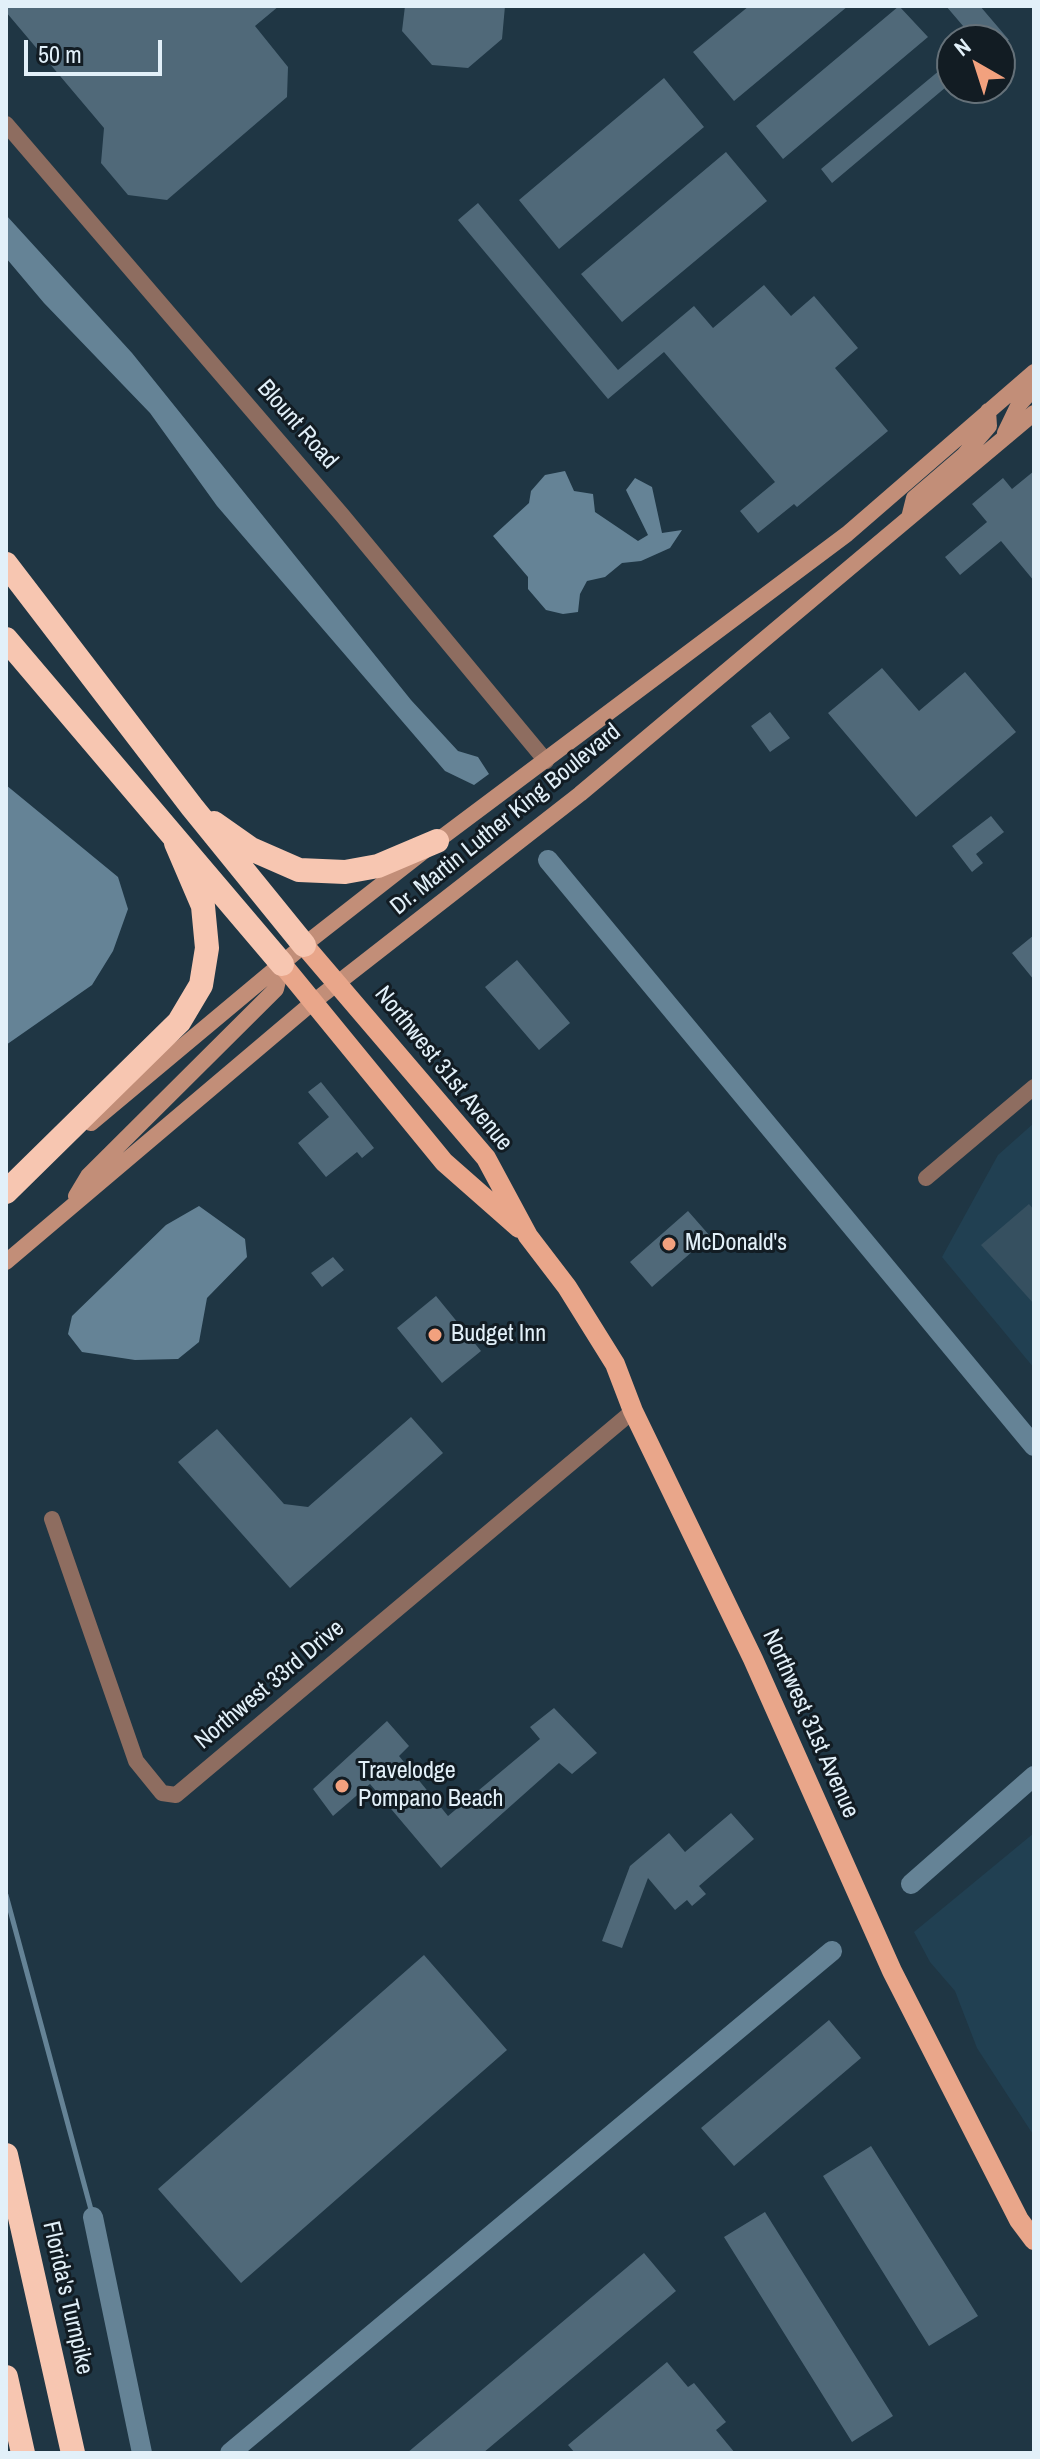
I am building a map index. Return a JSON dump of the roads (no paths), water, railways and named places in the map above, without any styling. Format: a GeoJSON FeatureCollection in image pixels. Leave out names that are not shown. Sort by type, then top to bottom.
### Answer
{"type":"FeatureCollection","features":[{"type":"Feature","properties":{"kind":"highway"},"geometry":{"type":"LineString","coordinates":[[6,564],[13,579],[304,945]]}},
{"type":"Feature","properties":{"kind":"highway"},"geometry":{"type":"LineString","coordinates":[[6,639],[176,843],[282,964]]}},
{"type":"Feature","properties":{"kind":"highway"},"geometry":{"type":"LineString","coordinates":[[192,807],[251,849],[299,870],[345,872],[378,866],[437,841]]}},
{"type":"Feature","properties":{"kind":"highway"},"geometry":{"type":"LineString","coordinates":[[6,1193],[179,1022],[201,985],[207,948],[203,906],[176,843]]}},
{"type":"Feature","properties":{"kind":"highway","name":"Florida's Turnpike"},"geometry":{"type":"LineString","coordinates":[[6,2155],[73,2453]]}},
{"type":"Feature","properties":{"kind":"highway"},"geometry":{"type":"LineString","coordinates":[[6,2377],[23,2453]]}},
{"type":"Feature","properties":{"kind":"main road","name":"Dr. Martin Luther King Boulevard"},"geometry":{"type":"LineString","coordinates":[[6,1193],[304,945],[437,841],[847,534],[1034,372]]}},
{"type":"Feature","properties":{"kind":"main road"},"geometry":{"type":"LineString","coordinates":[[1001,441],[1018,406],[1034,388]]}},
{"type":"Feature","properties":{"kind":"main road"},"geometry":{"type":"LineString","coordinates":[[909,518],[914,498],[964,455],[989,426],[988,411]]}},
{"type":"Feature","properties":{"kind":"main road","name":"Dr. Martin Luther King Boulevard"},"geometry":{"type":"LineString","coordinates":[[6,1262],[312,1003],[580,794],[1034,413]]}},
{"type":"Feature","properties":{"kind":"main road","name":"Northwest 31st Avenue"},"geometry":{"type":"LineString","coordinates":[[304,945],[340,983],[486,1158],[528,1236],[567,1287],[615,1364],[633,1411],[753,1659],[892,1971],[1019,2220],[1034,2240]]}},
{"type":"Feature","properties":{"kind":"main road"},"geometry":{"type":"LineString","coordinates":[[68,1210],[88,1176],[276,989],[282,964]]}},
{"type":"Feature","properties":{"kind":"main road","name":"Northwest 31st Avenue"},"geometry":{"type":"LineString","coordinates":[[282,964],[444,1162],[528,1236]]}},
{"type":"Feature","properties":{"kind":"street","name":"Blount Road"},"geometry":{"type":"LineString","coordinates":[[6,124],[342,515],[546,761]]}},
{"type":"Feature","properties":{"kind":"street"},"geometry":{"type":"LineString","coordinates":[[926,1178],[1034,1087]]}},
{"type":"Feature","properties":{"kind":"street","name":"Northwest 33rd Drive"},"geometry":{"type":"LineString","coordinates":[[52,1519],[136,1761],[162,1793],[176,1795],[633,1411]]}},
{"type":"Feature","properties":{"kind":"waterway"},"geometry":{"type":"LineString","coordinates":[[548,860],[1034,1446]]}},
{"type":"Feature","properties":{"kind":"waterway"},"geometry":{"type":"LineString","coordinates":[[911,1884],[1034,1776]]}},
{"type":"Feature","properties":{"kind":"waterway"},"geometry":{"type":"LineString","coordinates":[[6,1895],[93,2217]]}},
{"type":"Feature","properties":{"kind":"waterway"},"geometry":{"type":"LineString","coordinates":[[230,2453],[832,1951]]}},
{"type":"Feature","properties":{"kind":"waterway"},"geometry":{"type":"LineString","coordinates":[[93,2217],[142,2453]]}},
{"type":"Feature","properties":{"kind":"place","name":"McDonald's"},"geometry":{"type":"Point","coordinates":[669,1244]}},
{"type":"Feature","properties":{"kind":"place","name":"Budget Inn"},"geometry":{"type":"Point","coordinates":[435,1335]}},
{"type":"Feature","properties":{"kind":"place","name":"Travelodge Pompano Beach"},"geometry":{"type":"Point","coordinates":[342,1786]}}]}
